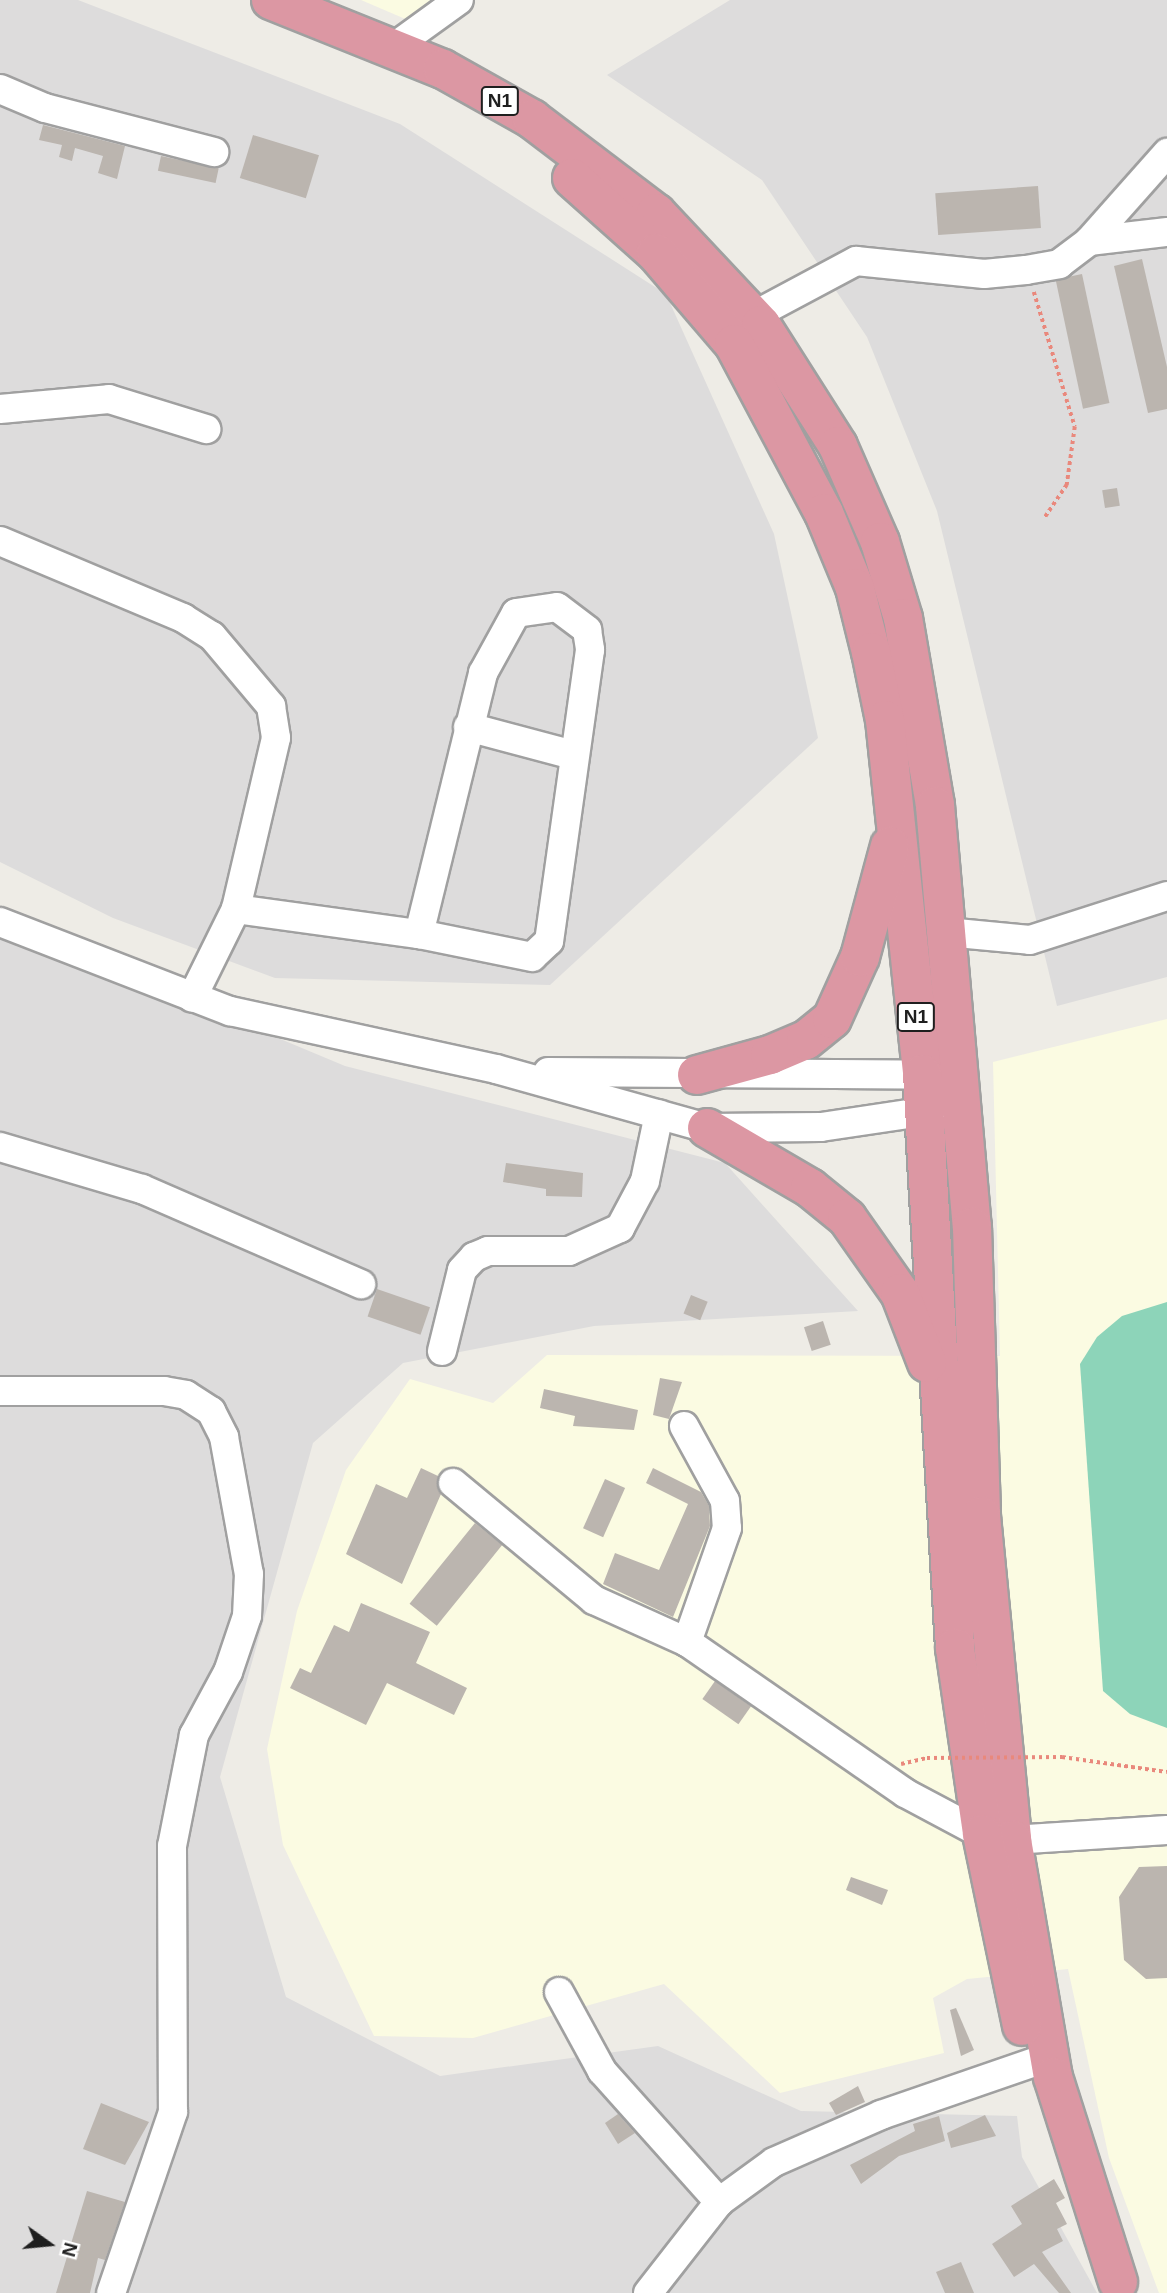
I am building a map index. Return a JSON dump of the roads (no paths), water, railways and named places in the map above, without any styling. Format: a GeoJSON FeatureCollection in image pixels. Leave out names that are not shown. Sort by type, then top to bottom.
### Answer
{"type":"FeatureCollection","features":[{"type":"Feature","properties":{"kind":"highway","name":"N1"},"geometry":{"type":"LineString","coordinates":[[270,0],[394,47],[532,119],[603,169],[699,254],[753,316],[838,446],[880,542],[917,691],[962,1091],[997,1837],[1032,2063],[1083,2213],[1121,2287]]}},
{"type":"Feature","properties":{"kind":"highway","name":"N1"},"geometry":{"type":"LineString","coordinates":[[270,0],[470,108],[564,172],[656,253],[734,344],[824,513],[855,589],[885,720],[922,1074],[955,1648],[1053,2077],[1121,2287]]}},
{"type":"Feature","properties":{"kind":"highway"},"geometry":{"type":"LineString","coordinates":[[696,1074],[782,1050],[832,1019],[860,957],[896,824]]}},
{"type":"Feature","properties":{"kind":"highway"},"geometry":{"type":"LineString","coordinates":[[707,1128],[810,1188],[874,1249],[904,1303],[940,1398]]}},
{"type":"Feature","properties":{"kind":"street"},"geometry":{"type":"LineString","coordinates":[[394,47],[459,0]]}},
{"type":"Feature","properties":{"kind":"street"},"geometry":{"type":"LineString","coordinates":[[0,89],[45,108],[214,152]]}},
{"type":"Feature","properties":{"kind":"street"},"geometry":{"type":"LineString","coordinates":[[753,316],[856,261],[984,274],[1059,264],[1090,241],[1167,153]]}},
{"type":"Feature","properties":{"kind":"street"},"geometry":{"type":"LineString","coordinates":[[1090,241],[1167,232]]}},
{"type":"Feature","properties":{"kind":"street"},"geometry":{"type":"LineString","coordinates":[[0,409],[109,399],[206,429]]}},
{"type":"Feature","properties":{"kind":"street"},"geometry":{"type":"LineString","coordinates":[[0,541],[183,618],[212,636],[271,706],[276,738],[236,909],[192,998]]}},
{"type":"Feature","properties":{"kind":"street"},"geometry":{"type":"LineString","coordinates":[[236,909],[419,934],[532,957],[544,952],[566,853],[573,755],[590,650],[587,630],[557,607],[516,613],[483,673],[419,934]]}},
{"type":"Feature","properties":{"kind":"street"},"geometry":{"type":"LineString","coordinates":[[468,727],[573,755]]}},
{"type":"Feature","properties":{"kind":"street"},"geometry":{"type":"LineString","coordinates":[[946,932],[1030,940],[1167,896]]}},
{"type":"Feature","properties":{"kind":"street"},"geometry":{"type":"LineString","coordinates":[[0,922],[192,998],[281,1024],[496,1069],[707,1128],[821,1127],[924,1111],[962,1091]]}},
{"type":"Feature","properties":{"kind":"street"},"geometry":{"type":"LineString","coordinates":[[496,1069],[696,1074],[922,1074],[962,1091]]}},
{"type":"Feature","properties":{"kind":"street"},"geometry":{"type":"LineString","coordinates":[[442,1351],[462,1270],[474,1257],[488,1251],[569,1251],[621,1228],[645,1181],[659,1114]]}},
{"type":"Feature","properties":{"kind":"street"},"geometry":{"type":"LineString","coordinates":[[0,1147],[142,1189],[361,1284]]}},
{"type":"Feature","properties":{"kind":"street"},"geometry":{"type":"LineString","coordinates":[[0,1391],[164,1391],[211,1411],[224,1437],[249,1574],[247,1616],[228,1672],[194,1735],[172,1846],[173,2112],[111,2293]]}},
{"type":"Feature","properties":{"kind":"street"},"geometry":{"type":"LineString","coordinates":[[684,1426],[725,1501],[727,1528],[687,1642]]}},
{"type":"Feature","properties":{"kind":"street"},"geometry":{"type":"LineString","coordinates":[[453,1483],[594,1600],[687,1642],[905,1793],[997,1837],[1167,1830]]}},
{"type":"Feature","properties":{"kind":"street"},"geometry":{"type":"LineString","coordinates":[[559,1992],[603,2071],[719,2202]]}},
{"type":"Feature","properties":{"kind":"street"},"geometry":{"type":"LineString","coordinates":[[648,2293],[719,2202],[775,2162],[826,2137],[1032,2063]]}}]}
